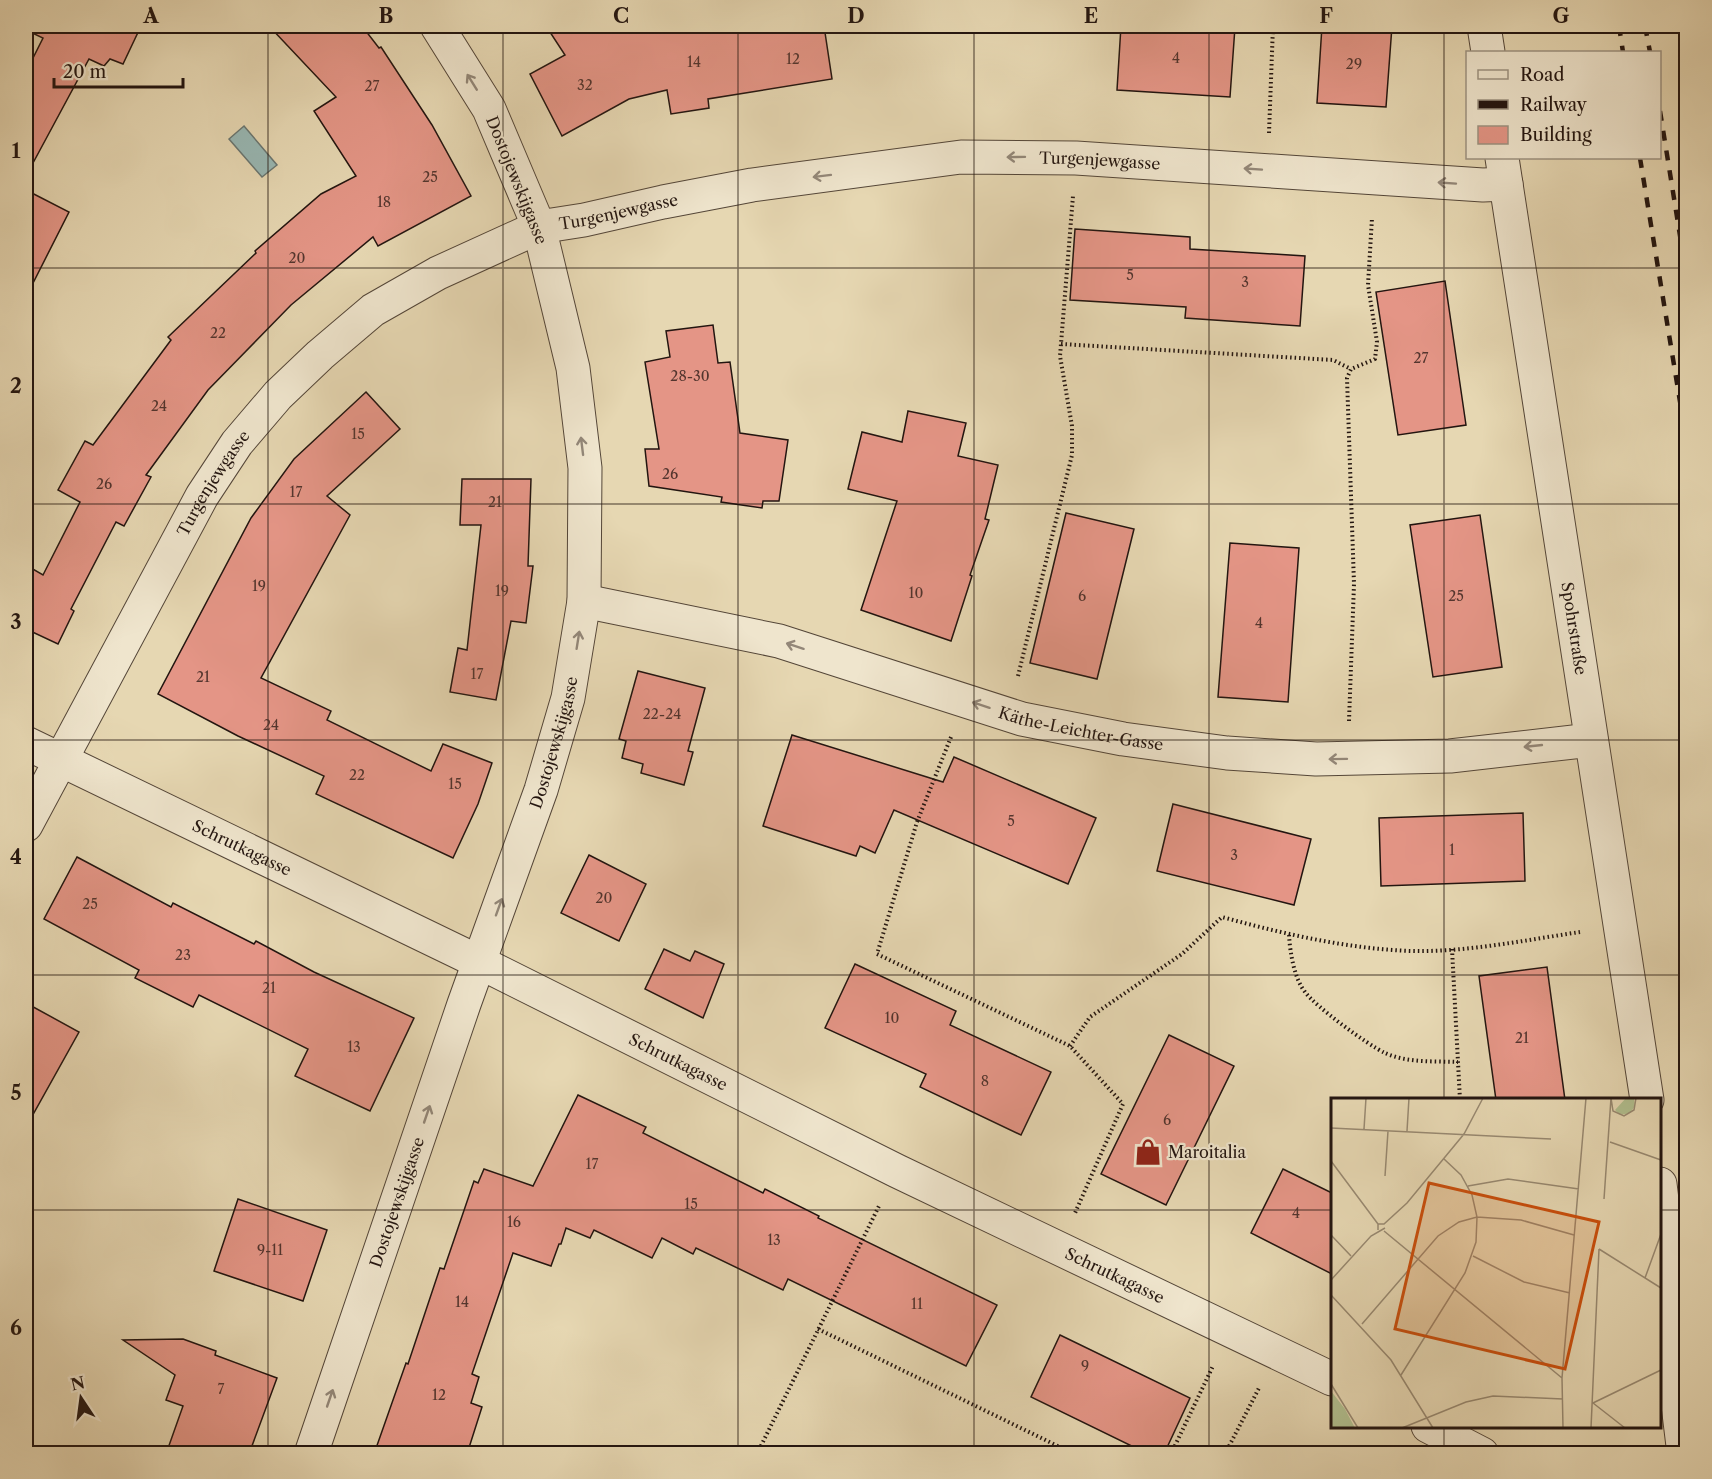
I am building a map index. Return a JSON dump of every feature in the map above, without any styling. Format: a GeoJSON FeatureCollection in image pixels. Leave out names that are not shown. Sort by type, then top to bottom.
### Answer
{"type":"FeatureCollection","features":[{"type":"Feature","properties":{"kind":"street","name":"Dostojewskijgasse"},"geometry":{"type":"LineString","coordinates":[[311,1454],[479,962],[544,780],[568,698],[584,601],[585,468],[573,368],[539,227],[489,109],[437,26]]}},
{"type":"Feature","properties":{"kind":"street"},"geometry":{"type":"LineString","coordinates":[[1485,26],[1488,51]]}},
{"type":"Feature","properties":{"kind":"street","name":"Turgenjewgasse"},"geometry":{"type":"LineString","coordinates":[[26,825],[202,496],[237,443],[278,395],[320,355],[373,310],[438,273],[539,227],[584,220],[752,185],[961,157],[1076,158],[1483,185],[1504,171]]}},
{"type":"Feature","properties":{"kind":"street","name":"Spohrstraße"},"geometry":{"type":"LineString","coordinates":[[1504,171],[1647,1098]]}},
{"type":"Feature","properties":{"kind":"street","name":"Käthe-Leichter-Gasse"},"geometry":{"type":"LineString","coordinates":[[584,601],[778,641],[1008,714],[1123,740],[1227,753],[1347,759],[1450,756],[1591,740]]}},
{"type":"Feature","properties":{"kind":"street","name":"Schrutkagasse"},"geometry":{"type":"LineString","coordinates":[[26,743],[59,761],[479,962],[897,1171],[1331,1379]]}},
{"type":"Feature","properties":{"kind":"street"},"geometry":{"type":"LineString","coordinates":[[1661,1197],[1664,1216],[1666,1307],[1684,1454]]}},
{"type":"Feature","properties":{"kind":"street"},"geometry":{"type":"LineString","coordinates":[[1432,1428],[1482,1454]]}},
{"type":"Feature","properties":{"kind":"path"},"geometry":{"type":"LineString","coordinates":[[1269,136],[1273,26]]}},
{"type":"Feature","properties":{"kind":"path"},"geometry":{"type":"LineString","coordinates":[[1008,714],[1072,455],[1072,426],[1060,356],[1076,158]]}},
{"type":"Feature","properties":{"kind":"path"},"geometry":{"type":"LineString","coordinates":[[1347,759],[1354,584],[1347,378],[1351,369],[1375,359],[1377,342],[1368,285],[1374,178]]}},
{"type":"Feature","properties":{"kind":"path"},"geometry":{"type":"LineString","coordinates":[[1061,344],[1334,360],[1351,369]]}},
{"type":"Feature","properties":{"kind":"path"},"geometry":{"type":"LineString","coordinates":[[965,700],[917,822],[877,954],[1070,1046],[1123,1104],[1059,1249]]}},
{"type":"Feature","properties":{"kind":"path"},"geometry":{"type":"LineString","coordinates":[[1070,1046],[1090,1017],[1182,954],[1221,917],[1289,935],[1393,950],[1452,950],[1580,932]]}},
{"type":"Feature","properties":{"kind":"path"},"geometry":{"type":"LineString","coordinates":[[1289,935],[1291,957],[1304,992],[1339,1022],[1385,1053],[1414,1061],[1458,1062]]}},
{"type":"Feature","properties":{"kind":"path"},"geometry":{"type":"LineString","coordinates":[[1452,950],[1460,1098]]}},
{"type":"Feature","properties":{"kind":"path"},"geometry":{"type":"LineString","coordinates":[[757,1454],[897,1171]]}},
{"type":"Feature","properties":{"kind":"path"},"geometry":{"type":"LineString","coordinates":[[818,1329],[1074,1454]]}},
{"type":"Feature","properties":{"kind":"path"},"geometry":{"type":"LineString","coordinates":[[1171,1454],[1231,1331]]}},
{"type":"Feature","properties":{"kind":"path"},"geometry":{"type":"LineString","coordinates":[[1226,1454],[1277,1353]]}},
{"type":"Feature","properties":{"kind":"water"},"geometry":{"type":"Polygon","coordinates":[[[244,126],[277,165],[262,177],[229,139],[244,126]]]}},
{"type":"Feature","properties":{"kind":"building"},"geometry":{"type":"Polygon","coordinates":[[[26,26],[141,26],[123,64],[110,59],[104,66],[89,59],[26,176],[26,72],[43,38],[26,30],[26,26]]]}},
{"type":"Feature","properties":{"kind":"building"},"geometry":{"type":"Polygon","coordinates":[[[269,26],[362,26],[379,48],[381,47],[432,125],[471,196],[378,246],[373,237],[291,305],[208,390],[146,475],[151,477],[124,526],[116,522],[71,609],[74,611],[58,644],[26,629],[26,565],[43,575],[80,502],[58,490],[85,441],[93,445],[171,340],[168,337],[256,253],[255,251],[321,194],[356,176],[314,111],[336,97],[269,26]]]}},
{"type":"Feature","properties":{"kind":"building"},"geometry":{"type":"Polygon","coordinates":[[[546,26],[824,26],[832,79],[708,99],[709,108],[671,114],[667,90],[629,99],[562,136],[530,74],[565,55],[546,26]]]}},
{"type":"Feature","properties":{"kind":"building"},"geometry":{"type":"Polygon","coordinates":[[[1121,26],[1235,27],[1230,97],[1117,90],[1121,26]]]}},
{"type":"Feature","properties":{"kind":"building"},"geometry":{"type":"Polygon","coordinates":[[[1322,26],[1392,26],[1386,107],[1317,103],[1322,26]]]}},
{"type":"Feature","properties":{"kind":"building"},"geometry":{"type":"Polygon","coordinates":[[[26,190],[69,212],[26,297],[26,190]]]}},
{"type":"Feature","properties":{"kind":"building"},"geometry":{"type":"Polygon","coordinates":[[[1075,229],[1190,237],[1190,249],[1305,256],[1300,326],[1185,318],[1186,307],[1070,300],[1075,229]]]}},
{"type":"Feature","properties":{"kind":"building"},"geometry":{"type":"Polygon","coordinates":[[[1445,281],[1466,425],[1398,435],[1376,292],[1445,281]]]}},
{"type":"Feature","properties":{"kind":"building"},"geometry":{"type":"Polygon","coordinates":[[[713,325],[718,363],[730,362],[740,433],[788,440],[779,501],[763,501],[762,508],[721,502],[722,497],[649,486],[645,449],[659,449],[645,362],[670,357],[666,331],[713,325]]]}},
{"type":"Feature","properties":{"kind":"building"},"geometry":{"type":"Polygon","coordinates":[[[366,392],[400,429],[327,496],[350,515],[261,678],[331,711],[327,720],[431,771],[443,744],[492,763],[478,804],[453,858],[316,794],[324,776],[238,736],[158,694],[251,518],[294,459],[366,392]]]}},
{"type":"Feature","properties":{"kind":"building"},"geometry":{"type":"Polygon","coordinates":[[[908,411],[966,423],[958,456],[998,465],[985,519],[989,520],[951,641],[861,610],[897,501],[848,489],[862,432],[902,442],[908,411]]]}},
{"type":"Feature","properties":{"kind":"building"},"geometry":{"type":"Polygon","coordinates":[[[462,479],[531,479],[528,566],[533,566],[526,623],[511,621],[496,700],[450,692],[458,648],[467,650],[481,525],[460,525],[462,479]]]}},
{"type":"Feature","properties":{"kind":"building"},"geometry":{"type":"Polygon","coordinates":[[[1066,513],[1134,529],[1097,679],[1030,663],[1066,513]]]}},
{"type":"Feature","properties":{"kind":"building"},"geometry":{"type":"Polygon","coordinates":[[[1480,515],[1502,667],[1433,677],[1410,525],[1480,515]]]}},
{"type":"Feature","properties":{"kind":"building"},"geometry":{"type":"Polygon","coordinates":[[[1230,543],[1299,548],[1288,702],[1218,697],[1230,543]]]}},
{"type":"Feature","properties":{"kind":"building"},"geometry":{"type":"Polygon","coordinates":[[[638,671],[705,688],[688,751],[693,752],[684,785],[641,773],[643,764],[622,758],[626,741],[619,739],[638,671]]]}},
{"type":"Feature","properties":{"kind":"building"},"geometry":{"type":"Polygon","coordinates":[[[792,735],[943,782],[954,757],[1096,818],[1068,884],[894,810],[875,853],[860,846],[856,856],[763,826],[792,735]]]}},
{"type":"Feature","properties":{"kind":"building"},"geometry":{"type":"Polygon","coordinates":[[[1173,804],[1311,839],[1294,905],[1157,871],[1173,804]]]}},
{"type":"Feature","properties":{"kind":"building"},"geometry":{"type":"Polygon","coordinates":[[[1523,813],[1525,881],[1381,886],[1379,818],[1523,813]]]}},
{"type":"Feature","properties":{"kind":"building"},"geometry":{"type":"Polygon","coordinates":[[[589,855],[646,884],[619,941],[561,913],[589,855]]]}},
{"type":"Feature","properties":{"kind":"building"},"geometry":{"type":"Polygon","coordinates":[[[77,857],[171,907],[173,903],[254,944],[256,941],[314,972],[414,1018],[370,1111],[295,1076],[308,1049],[199,995],[193,1007],[135,978],[139,970],[44,919],[77,857]]]}},
{"type":"Feature","properties":{"kind":"building"},"geometry":{"type":"Polygon","coordinates":[[[664,949],[690,961],[695,951],[724,964],[703,1018],[645,989],[664,949]]]}},
{"type":"Feature","properties":{"kind":"building"},"geometry":{"type":"Polygon","coordinates":[[[855,964],[956,1011],[950,1025],[1051,1072],[1021,1135],[920,1087],[926,1074],[825,1028],[855,964]]]}},
{"type":"Feature","properties":{"kind":"building"},"geometry":{"type":"Polygon","coordinates":[[[1547,967],[1565,1098],[1496,1098],[1479,976],[1547,967]]]}},
{"type":"Feature","properties":{"kind":"building"},"geometry":{"type":"Polygon","coordinates":[[[26,1003],[79,1032],[26,1127],[26,1003]]]}},
{"type":"Feature","properties":{"kind":"building"},"geometry":{"type":"Polygon","coordinates":[[[1169,1035],[1234,1066],[1166,1205],[1101,1174],[1169,1035]]]}},
{"type":"Feature","properties":{"kind":"building"},"geometry":{"type":"Polygon","coordinates":[[[578,1095],[646,1127],[643,1133],[763,1193],[765,1189],[819,1216],[818,1218],[997,1305],[966,1366],[788,1279],[783,1290],[696,1248],[693,1254],[662,1238],[652,1258],[594,1230],[590,1238],[566,1228],[551,1266],[513,1253],[472,1374],[479,1377],[471,1403],[482,1407],[467,1454],[374,1454],[406,1363],[408,1364],[440,1268],[444,1269],[474,1181],[478,1183],[484,1169],[533,1186],[578,1095]]]}},
{"type":"Feature","properties":{"kind":"building"},"geometry":{"type":"Polygon","coordinates":[[[1283,1169],[1331,1193],[1331,1273],[1251,1233],[1283,1169]]]}},
{"type":"Feature","properties":{"kind":"building"},"geometry":{"type":"Polygon","coordinates":[[[238,1199],[327,1230],[303,1301],[214,1271],[238,1199]]]}},
{"type":"Feature","properties":{"kind":"building"},"geometry":{"type":"Polygon","coordinates":[[[1060,1335],[1190,1398],[1164,1454],[1148,1454],[1031,1397],[1060,1335]]]}},
{"type":"Feature","properties":{"kind":"building"},"geometry":{"type":"Polygon","coordinates":[[[183,1339],[216,1351],[215,1355],[277,1378],[249,1454],[166,1454],[183,1406],[166,1400],[175,1375],[123,1340],[183,1339]]]}},
{"type":"Feature","properties":{"kind":"railway"},"geometry":{"type":"LineString","coordinates":[[1619,26],[1623,51]]}},
{"type":"Feature","properties":{"kind":"railway"},"geometry":{"type":"LineString","coordinates":[[1645,26],[1650,51]]}},
{"type":"Feature","properties":{"kind":"railway"},"geometry":{"type":"LineString","coordinates":[[1661,117],[1686,273]]}},
{"type":"Feature","properties":{"kind":"railway"},"geometry":{"type":"LineString","coordinates":[[1640,159],[1686,438]]}},
{"type":"Feature","properties":{"kind":"place","name":"Maroitalia"},"geometry":{"type":"Point","coordinates":[1148,1152]}}]}
